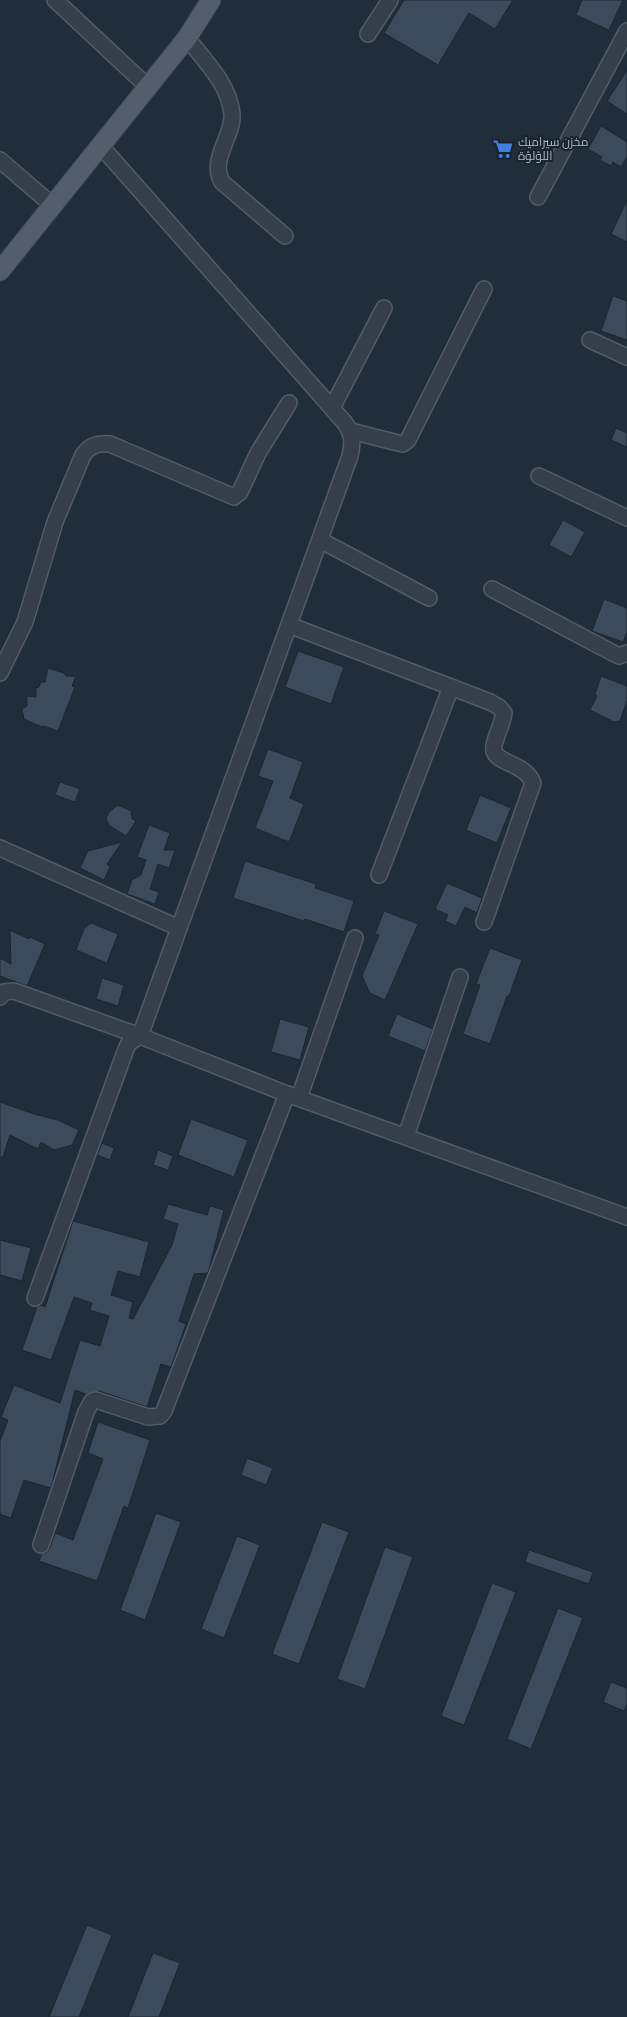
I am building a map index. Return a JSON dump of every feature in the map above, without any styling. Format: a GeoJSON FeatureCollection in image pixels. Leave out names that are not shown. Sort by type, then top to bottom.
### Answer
{"type":"FeatureCollection","features":[{"type":"Feature","properties":{"kind":"main road"},"geometry":{"type":"LineString","coordinates":[[0,271],[148,87],[186,38],[211,0]]}},
{"type":"Feature","properties":{"kind":"street"},"geometry":{"type":"LineString","coordinates":[[55,0],[148,87]]}},
{"type":"Feature","properties":{"kind":"street"},"geometry":{"type":"LineString","coordinates":[[368,34],[390,0]]}},
{"type":"Feature","properties":{"kind":"street"},"geometry":{"type":"LineString","coordinates":[[538,197],[627,31]]}},
{"type":"Feature","properties":{"kind":"street"},"geometry":{"type":"LineString","coordinates":[[186,38],[220,81],[229,97],[232,117],[222,152],[218,176],[222,182],[285,236]]}},
{"type":"Feature","properties":{"kind":"street"},"geometry":{"type":"LineString","coordinates":[[35,1298],[126,1049],[129,1043],[140,1036],[320,540],[350,456],[353,441],[351,431],[332,408],[100,145]]}},
{"type":"Feature","properties":{"kind":"street"},"geometry":{"type":"LineString","coordinates":[[0,160],[52,206]]}},
{"type":"Feature","properties":{"kind":"street"},"geometry":{"type":"LineString","coordinates":[[351,431],[398,444],[403,444],[408,440],[484,289]]}},
{"type":"Feature","properties":{"kind":"street"},"geometry":{"type":"LineString","coordinates":[[332,408],[384,308]]}},
{"type":"Feature","properties":{"kind":"street"},"geometry":{"type":"LineString","coordinates":[[590,340],[627,357]]}},
{"type":"Feature","properties":{"kind":"street"},"geometry":{"type":"LineString","coordinates":[[0,673],[25,622],[55,522],[80,462],[88,448],[98,443],[110,444],[234,498],[240,492],[258,453],[289,403]]}},
{"type":"Feature","properties":{"kind":"street"},"geometry":{"type":"LineString","coordinates":[[539,476],[627,518]]}},
{"type":"Feature","properties":{"kind":"street"},"geometry":{"type":"LineString","coordinates":[[320,540],[429,598]]}},
{"type":"Feature","properties":{"kind":"street"},"geometry":{"type":"LineString","coordinates":[[492,589],[613,654],[619,656],[627,653]]}},
{"type":"Feature","properties":{"kind":"street"},"geometry":{"type":"LineString","coordinates":[[289,625],[451,687],[499,707],[504,713],[494,744],[494,751],[499,758],[522,768],[531,776],[533,783],[484,922]]}},
{"type":"Feature","properties":{"kind":"street"},"geometry":{"type":"LineString","coordinates":[[379,875],[451,687]]}},
{"type":"Feature","properties":{"kind":"street"},"geometry":{"type":"LineString","coordinates":[[0,848],[179,928]]}},
{"type":"Feature","properties":{"kind":"street"},"geometry":{"type":"LineString","coordinates":[[41,1544],[86,1412],[92,1401],[96,1400],[155,1418],[164,1411],[356,938]]}},
{"type":"Feature","properties":{"kind":"street"},"geometry":{"type":"LineString","coordinates":[[406,1136],[460,977]]}},
{"type":"Feature","properties":{"kind":"street"},"geometry":{"type":"LineString","coordinates":[[0,997],[4,992],[14,991],[140,1036],[293,1096],[627,1217]]}},
{"type":"Feature","properties":{"kind":"building"},"geometry":{"type":"Polygon","coordinates":[[[404,0],[513,0],[495,29],[469,13],[438,65],[384,33],[404,0]]]}},
{"type":"Feature","properties":{"kind":"building"},"geometry":{"type":"Polygon","coordinates":[[[582,0],[623,0],[609,30],[576,15],[582,0]]]}},
{"type":"Feature","properties":{"kind":"building"},"geometry":{"type":"Polygon","coordinates":[[[627,70],[627,114],[607,101],[627,70]]]}},
{"type":"Feature","properties":{"kind":"building"},"geometry":{"type":"Polygon","coordinates":[[[601,126],[627,142],[627,157],[621,167],[613,162],[611,166],[600,160],[602,157],[588,149],[601,126]]]}},
{"type":"Feature","properties":{"kind":"building"},"geometry":{"type":"Polygon","coordinates":[[[627,200],[627,242],[611,234],[627,200]]]}},
{"type":"Feature","properties":{"kind":"building"},"geometry":{"type":"Polygon","coordinates":[[[613,296],[627,301],[627,340],[601,331],[613,296]]]}},
{"type":"Feature","properties":{"kind":"building"},"geometry":{"type":"Polygon","coordinates":[[[616,428],[627,433],[627,447],[611,440],[616,428]]]}},
{"type":"Feature","properties":{"kind":"building"},"geometry":{"type":"Polygon","coordinates":[[[563,520],[585,532],[571,557],[549,545],[563,520]]]}},
{"type":"Feature","properties":{"kind":"building"},"geometry":{"type":"Polygon","coordinates":[[[604,599],[627,608],[627,632],[623,642],[592,631],[604,599]]]}},
{"type":"Feature","properties":{"kind":"building"},"geometry":{"type":"Polygon","coordinates":[[[298,651],[344,667],[331,704],[285,687],[298,651]]]}},
{"type":"Feature","properties":{"kind":"building"},"geometry":{"type":"Polygon","coordinates":[[[48,668],[64,673],[66,676],[76,676],[72,686],[75,687],[58,731],[42,727],[24,719],[22,709],[27,706],[27,696],[36,697],[36,688],[39,687],[41,682],[45,682],[48,668]]]}},
{"type":"Feature","properties":{"kind":"building"},"geometry":{"type":"Polygon","coordinates":[[[601,676],[627,686],[627,701],[620,721],[614,722],[590,710],[597,696],[595,694],[601,676]]]}},
{"type":"Feature","properties":{"kind":"building"},"geometry":{"type":"Polygon","coordinates":[[[268,749],[303,762],[290,798],[304,804],[289,842],[255,828],[273,781],[258,776],[268,749]]]}},
{"type":"Feature","properties":{"kind":"building"},"geometry":{"type":"Polygon","coordinates":[[[60,782],[80,789],[75,802],[55,795],[60,782]]]}},
{"type":"Feature","properties":{"kind":"building"},"geometry":{"type":"Polygon","coordinates":[[[480,795],[511,808],[497,843],[466,830],[480,795]]]}},
{"type":"Feature","properties":{"kind":"building"},"geometry":{"type":"Polygon","coordinates":[[[118,805],[131,811],[132,819],[136,821],[126,836],[109,825],[106,819],[109,812],[118,805]]]}},
{"type":"Feature","properties":{"kind":"building"},"geometry":{"type":"Polygon","coordinates":[[[149,825],[170,833],[164,850],[175,850],[169,868],[158,864],[150,889],[159,892],[155,904],[127,894],[132,880],[141,875],[146,860],[137,857],[149,825]]]}},
{"type":"Feature","properties":{"kind":"building"},"geometry":{"type":"Polygon","coordinates":[[[122,842],[107,864],[110,867],[104,880],[80,868],[88,851],[122,842]]]}},
{"type":"Feature","properties":{"kind":"building"},"geometry":{"type":"Polygon","coordinates":[[[245,861],[316,884],[315,888],[354,901],[344,932],[233,898],[245,861]]]}},
{"type":"Feature","properties":{"kind":"building"},"geometry":{"type":"Polygon","coordinates":[[[447,883],[482,898],[477,913],[465,907],[456,926],[445,921],[448,915],[435,909],[447,883]]]}},
{"type":"Feature","properties":{"kind":"building"},"geometry":{"type":"Polygon","coordinates":[[[384,911],[418,924],[385,1000],[370,993],[362,976],[379,935],[375,934],[384,911]]]}},
{"type":"Feature","properties":{"kind":"building"},"geometry":{"type":"Polygon","coordinates":[[[91,923],[118,934],[107,963],[76,950],[84,929],[91,923]]]}},
{"type":"Feature","properties":{"kind":"building"},"geometry":{"type":"Polygon","coordinates":[[[10,930],[45,944],[27,986],[0,976],[0,958],[11,964],[10,930]]]}},
{"type":"Feature","properties":{"kind":"building"},"geometry":{"type":"Polygon","coordinates":[[[490,948],[522,960],[490,1044],[463,1034],[480,985],[476,984],[490,948]]]}},
{"type":"Feature","properties":{"kind":"building"},"geometry":{"type":"Polygon","coordinates":[[[102,978],[124,985],[118,1006],[96,999],[102,978]]]}},
{"type":"Feature","properties":{"kind":"building"},"geometry":{"type":"Polygon","coordinates":[[[397,1014],[433,1029],[425,1051],[388,1036],[397,1014]]]}},
{"type":"Feature","properties":{"kind":"building"},"geometry":{"type":"Polygon","coordinates":[[[280,1019],[309,1027],[300,1060],[271,1052],[280,1019]]]}},
{"type":"Feature","properties":{"kind":"building"},"geometry":{"type":"Polygon","coordinates":[[[0,1102],[58,1120],[79,1130],[72,1145],[54,1150],[41,1142],[38,1149],[10,1135],[3,1157],[0,1157],[0,1102]]]}},
{"type":"Feature","properties":{"kind":"building"},"geometry":{"type":"Polygon","coordinates":[[[191,1119],[248,1140],[234,1177],[178,1155],[191,1119]]]}},
{"type":"Feature","properties":{"kind":"building"},"geometry":{"type":"Polygon","coordinates":[[[102,1143],[114,1148],[110,1160],[97,1155],[102,1143]]]}},
{"type":"Feature","properties":{"kind":"building"},"geometry":{"type":"Polygon","coordinates":[[[158,1150],[173,1156],[168,1170],[153,1165],[158,1150]]]}},
{"type":"Feature","properties":{"kind":"building"},"geometry":{"type":"Polygon","coordinates":[[[168,1204],[207,1215],[210,1206],[224,1210],[208,1273],[194,1274],[179,1321],[186,1324],[171,1367],[161,1364],[147,1407],[99,1391],[86,1394],[75,1390],[51,1488],[24,1480],[11,1518],[0,1514],[0,1441],[8,1420],[1,1417],[14,1385],[60,1403],[80,1340],[100,1346],[109,1316],[90,1310],[92,1303],[74,1297],[51,1360],[22,1350],[37,1307],[41,1305],[45,1307],[73,1221],[149,1242],[140,1277],[118,1271],[111,1295],[133,1302],[129,1318],[133,1319],[172,1245],[178,1224],[163,1219],[168,1204]]]}},
{"type":"Feature","properties":{"kind":"building"},"geometry":{"type":"Polygon","coordinates":[[[0,1240],[31,1248],[22,1281],[0,1275],[0,1240]]]}},
{"type":"Feature","properties":{"kind":"building"},"geometry":{"type":"Polygon","coordinates":[[[98,1422],[150,1440],[128,1508],[124,1506],[97,1581],[39,1561],[42,1554],[50,1548],[55,1533],[73,1540],[103,1459],[88,1453],[98,1422]]]}},
{"type":"Feature","properties":{"kind":"building"},"geometry":{"type":"Polygon","coordinates":[[[247,1458],[273,1468],[266,1485],[241,1475],[247,1458]]]}},
{"type":"Feature","properties":{"kind":"building"},"geometry":{"type":"Polygon","coordinates":[[[156,1513],[181,1522],[145,1620],[120,1610],[156,1513]]]}},
{"type":"Feature","properties":{"kind":"building"},"geometry":{"type":"Polygon","coordinates":[[[322,1522],[349,1532],[299,1664],[272,1654],[322,1522]]]}},
{"type":"Feature","properties":{"kind":"building"},"geometry":{"type":"Polygon","coordinates":[[[237,1536],[260,1545],[224,1638],[201,1629],[237,1536]]]}},
{"type":"Feature","properties":{"kind":"building"},"geometry":{"type":"Polygon","coordinates":[[[385,1547],[413,1557],[365,1689],[337,1679],[385,1547]]]}},
{"type":"Feature","properties":{"kind":"building"},"geometry":{"type":"Polygon","coordinates":[[[529,1550],[593,1572],[589,1584],[525,1562],[529,1550]]]}},
{"type":"Feature","properties":{"kind":"building"},"geometry":{"type":"Polygon","coordinates":[[[492,1583],[516,1592],[464,1725],[441,1716],[492,1583]]]}},
{"type":"Feature","properties":{"kind":"building"},"geometry":{"type":"Polygon","coordinates":[[[558,1608],[583,1618],[531,1749],[507,1739],[558,1608]]]}},
{"type":"Feature","properties":{"kind":"building"},"geometry":{"type":"Polygon","coordinates":[[[611,1682],[627,1688],[627,1704],[624,1711],[603,1702],[611,1682]]]}},
{"type":"Feature","properties":{"kind":"building"},"geometry":{"type":"Polygon","coordinates":[[[87,1925],[112,1935],[79,2017],[49,2017],[87,1925]]]}},
{"type":"Feature","properties":{"kind":"building"},"geometry":{"type":"Polygon","coordinates":[[[153,1953],[180,1963],[159,2017],[128,2017],[153,1953]]]}},
{"type":"Feature","properties":{"kind":"place","name":"مخزن سيراميك اللؤلؤة"},"geometry":{"type":"Point","coordinates":[503,149]}}]}
